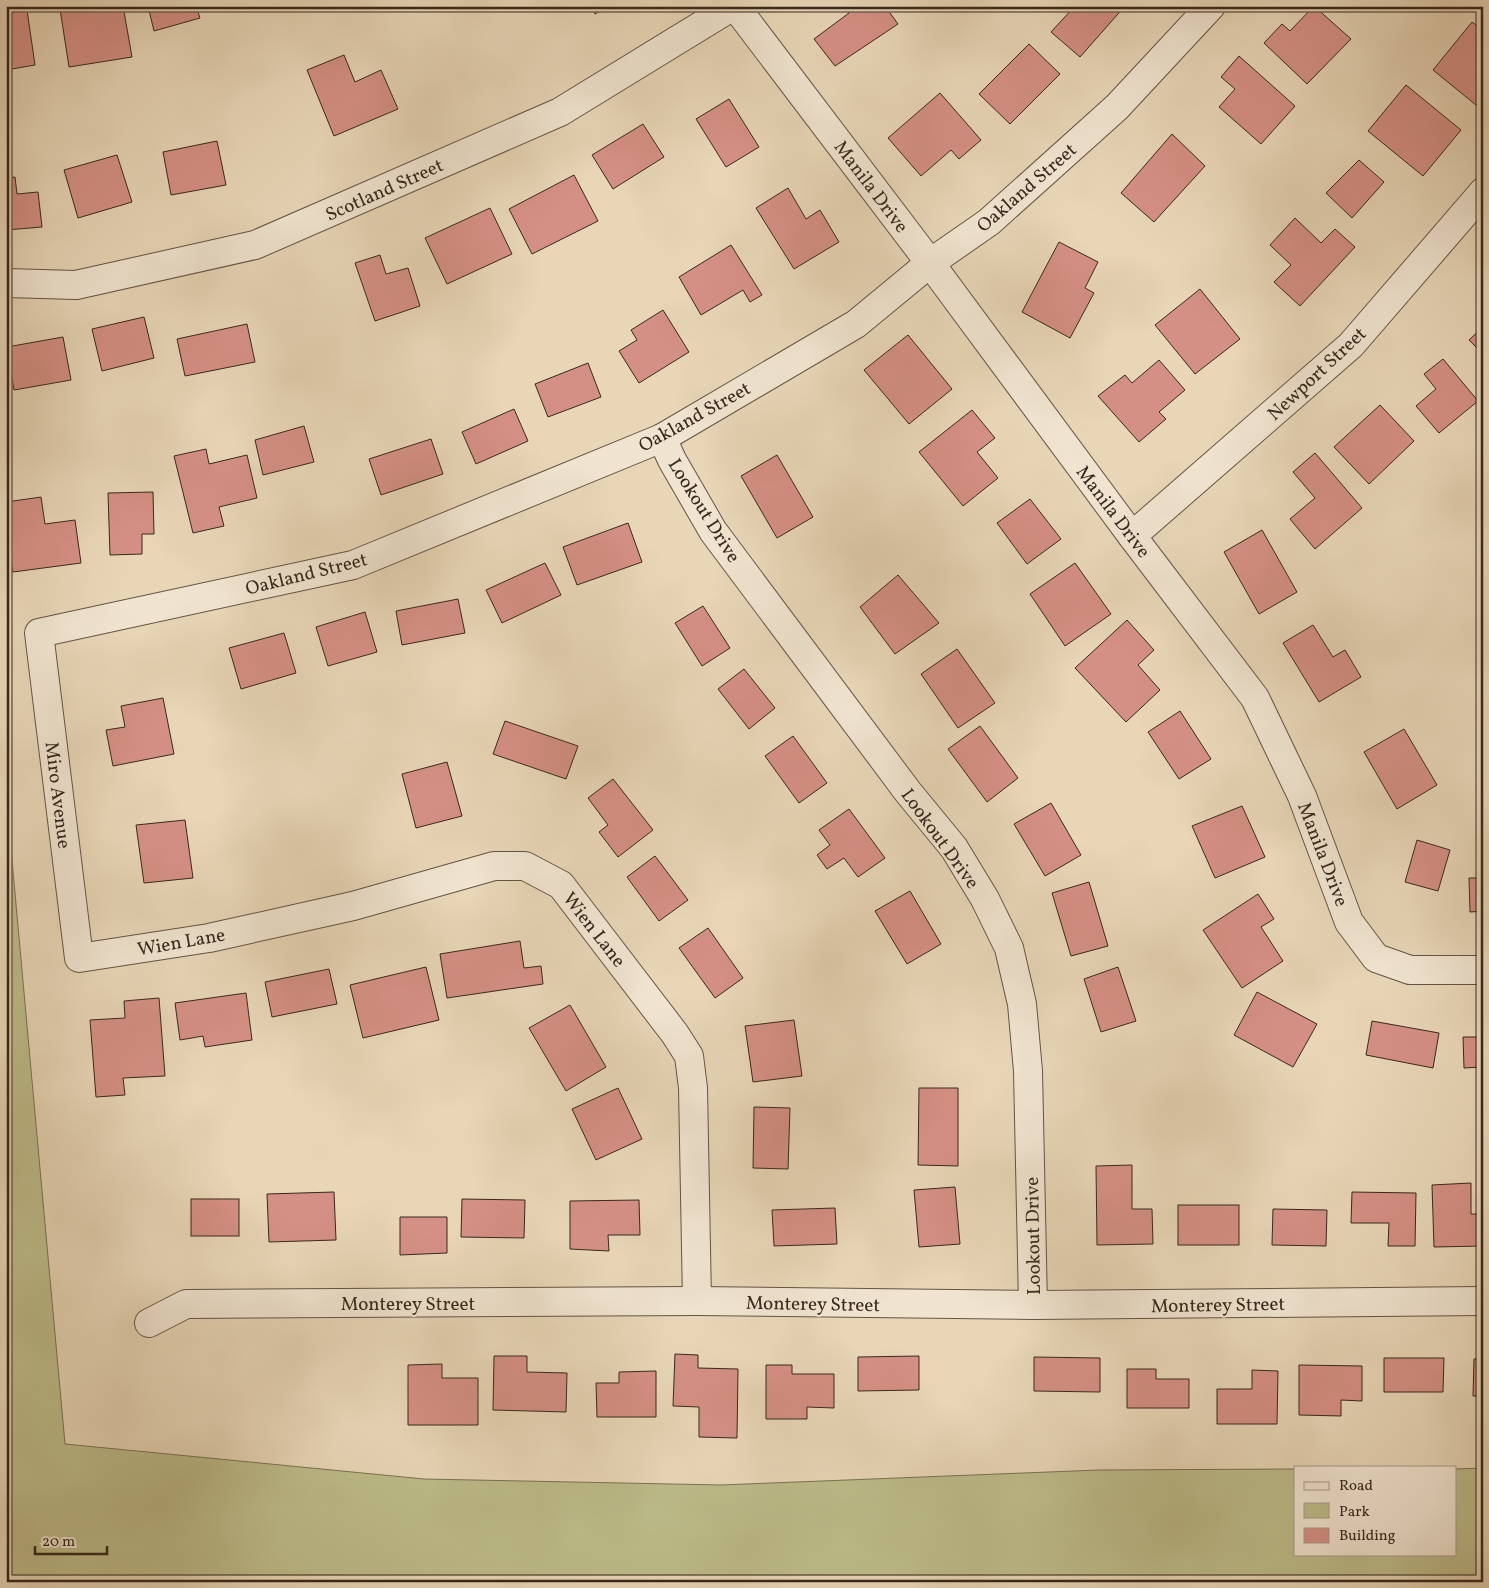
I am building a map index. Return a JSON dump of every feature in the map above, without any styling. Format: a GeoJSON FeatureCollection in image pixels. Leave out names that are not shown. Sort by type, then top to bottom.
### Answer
{"type":"FeatureCollection","features":[{"type":"Feature","properties":{"kind":"street","name":"Manila Drive"},"geometry":{"type":"LineString","coordinates":[[734,6],[930,263],[1132,536],[1255,698],[1302,796],[1349,922],[1376,958],[1410,970],[1483,970]]}},
{"type":"Feature","properties":{"kind":"street","name":"Scotland Street"},"geometry":{"type":"LineString","coordinates":[[6,283],[76,285],[255,245],[560,112],[734,6]]}},
{"type":"Feature","properties":{"kind":"street","name":"Oakland Street"},"geometry":{"type":"LineString","coordinates":[[39,632],[353,565],[662,438],[856,324],[930,263],[989,222],[1117,107],[1211,6]]}},
{"type":"Feature","properties":{"kind":"street","name":"Newport Street"},"geometry":{"type":"LineString","coordinates":[[1132,536],[1351,345],[1483,192]]}},
{"type":"Feature","properties":{"kind":"street","name":"Lookout Drive"},"geometry":{"type":"LineString","coordinates":[[662,438],[676,467],[714,530],[908,792],[954,848],[985,899],[1009,948],[1022,1004],[1028,1071],[1033,1306]]}},
{"type":"Feature","properties":{"kind":"street","name":"Miro Avenue"},"geometry":{"type":"LineString","coordinates":[[39,632],[79,958]]}},
{"type":"Feature","properties":{"kind":"street","name":"Wien Lane"},"geometry":{"type":"LineString","coordinates":[[79,958],[209,938],[344,908],[494,866],[525,866],[561,885],[675,1034],[689,1056],[693,1088],[697,1301]]}},
{"type":"Feature","properties":{"kind":"street","name":"Monterey Street"},"geometry":{"type":"LineString","coordinates":[[149,1323],[186,1304],[697,1301],[1033,1306],[1483,1301]]}},
{"type":"Feature","properties":{"kind":"green space"},"geometry":{"type":"Polygon","coordinates":[[[6,794],[65,1444],[424,1479],[721,1485],[1099,1470],[1294,1469],[1294,1556],[1456,1556],[1456,1469],[1483,1468],[1483,1582],[6,1582],[6,794]]]}},
{"type":"Feature","properties":{"kind":"building"},"geometry":{"type":"Polygon","coordinates":[[[77,6],[123,6],[132,57],[69,67],[60,9],[77,6]]]}},
{"type":"Feature","properties":{"kind":"building"},"geometry":{"type":"Polygon","coordinates":[[[148,6],[196,6],[200,18],[154,31],[148,6]]]}},
{"type":"Feature","properties":{"kind":"building"},"geometry":{"type":"Polygon","coordinates":[[[242,6],[260,6],[244,12],[242,6]]]}},
{"type":"Feature","properties":{"kind":"building"},"geometry":{"type":"Polygon","coordinates":[[[591,6],[609,6],[595,14],[591,6]]]}},
{"type":"Feature","properties":{"kind":"building"},"geometry":{"type":"Polygon","coordinates":[[[844,6],[885,6],[898,24],[835,66],[814,39],[849,13],[844,6]]]}},
{"type":"Feature","properties":{"kind":"building"},"geometry":{"type":"Polygon","coordinates":[[[1075,6],[1125,6],[1080,57],[1051,32],[1075,6]]]}},
{"type":"Feature","properties":{"kind":"building"},"geometry":{"type":"Polygon","coordinates":[[[1314,6],[1351,39],[1307,84],[1264,43],[1282,24],[1290,31],[1314,6]]]}},
{"type":"Feature","properties":{"kind":"building"},"geometry":{"type":"Polygon","coordinates":[[[27,10],[35,65],[6,70],[6,13],[27,10]]]}},
{"type":"Feature","properties":{"kind":"building"},"geometry":{"type":"Polygon","coordinates":[[[1472,22],[1483,30],[1483,98],[1476,105],[1433,70],[1472,22]]]}},
{"type":"Feature","properties":{"kind":"building"},"geometry":{"type":"Polygon","coordinates":[[[1029,44],[1060,74],[1010,124],[979,94],[1029,44]]]}},
{"type":"Feature","properties":{"kind":"building"},"geometry":{"type":"Polygon","coordinates":[[[344,55],[355,82],[381,70],[398,109],[334,136],[307,70],[344,55]]]}},
{"type":"Feature","properties":{"kind":"building"},"geometry":{"type":"Polygon","coordinates":[[[1239,56],[1295,106],[1261,144],[1219,107],[1235,89],[1221,77],[1239,56]]]}},
{"type":"Feature","properties":{"kind":"building"},"geometry":{"type":"Polygon","coordinates":[[[1406,85],[1461,130],[1423,176],[1368,131],[1406,85]]]}},
{"type":"Feature","properties":{"kind":"building"},"geometry":{"type":"Polygon","coordinates":[[[940,93],[981,140],[959,159],[951,150],[921,176],[888,138],[940,93]]]}},
{"type":"Feature","properties":{"kind":"building"},"geometry":{"type":"Polygon","coordinates":[[[729,99],[759,147],[726,167],[696,119],[729,99]]]}},
{"type":"Feature","properties":{"kind":"building"},"geometry":{"type":"Polygon","coordinates":[[[643,124],[664,157],[613,189],[592,155],[643,124]]]}},
{"type":"Feature","properties":{"kind":"building"},"geometry":{"type":"Polygon","coordinates":[[[1172,134],[1205,166],[1154,222],[1121,193],[1172,134]]]}},
{"type":"Feature","properties":{"kind":"building"},"geometry":{"type":"Polygon","coordinates":[[[217,141],[226,185],[171,195],[163,152],[217,141]]]}},
{"type":"Feature","properties":{"kind":"building"},"geometry":{"type":"Polygon","coordinates":[[[117,155],[132,202],[78,218],[64,170],[117,155]]]}},
{"type":"Feature","properties":{"kind":"building"},"geometry":{"type":"Polygon","coordinates":[[[1359,160],[1384,182],[1352,218],[1326,193],[1359,160]]]}},
{"type":"Feature","properties":{"kind":"building"},"geometry":{"type":"Polygon","coordinates":[[[574,175],[598,221],[532,254],[509,209],[574,175]]]}},
{"type":"Feature","properties":{"kind":"building"},"geometry":{"type":"Polygon","coordinates":[[[15,177],[17,194],[38,192],[42,227],[6,230],[6,178],[15,177]]]}},
{"type":"Feature","properties":{"kind":"building"},"geometry":{"type":"Polygon","coordinates":[[[788,188],[806,219],[820,210],[839,242],[794,269],[756,208],[788,188]]]}},
{"type":"Feature","properties":{"kind":"building"},"geometry":{"type":"Polygon","coordinates":[[[490,208],[512,254],[447,284],[425,238],[490,208]]]}},
{"type":"Feature","properties":{"kind":"building"},"geometry":{"type":"Polygon","coordinates":[[[1295,218],[1321,243],[1335,229],[1355,247],[1300,306],[1274,282],[1291,265],[1270,245],[1295,218]]]}},
{"type":"Feature","properties":{"kind":"building"},"geometry":{"type":"Polygon","coordinates":[[[1059,242],[1098,262],[1085,288],[1094,293],[1070,338],[1022,312],[1059,242]]]}},
{"type":"Feature","properties":{"kind":"building"},"geometry":{"type":"Polygon","coordinates":[[[731,245],[762,295],[750,302],[743,290],[701,315],[679,277],[731,245]]]}},
{"type":"Feature","properties":{"kind":"building"},"geometry":{"type":"Polygon","coordinates":[[[380,255],[386,274],[408,268],[420,306],[375,321],[355,263],[380,255]]]}},
{"type":"Feature","properties":{"kind":"building"},"geometry":{"type":"Polygon","coordinates":[[[1200,289],[1240,339],[1195,374],[1155,325],[1200,289]]]}},
{"type":"Feature","properties":{"kind":"building"},"geometry":{"type":"Polygon","coordinates":[[[663,310],[689,352],[639,383],[619,351],[637,340],[631,330],[663,310]]]}},
{"type":"Feature","properties":{"kind":"building"},"geometry":{"type":"Polygon","coordinates":[[[144,317],[154,358],[102,371],[92,329],[144,317]]]}},
{"type":"Feature","properties":{"kind":"building"},"geometry":{"type":"Polygon","coordinates":[[[247,324],[255,362],[185,376],[177,339],[247,324]]]}},
{"type":"Feature","properties":{"kind":"building"},"geometry":{"type":"Polygon","coordinates":[[[1483,327],[1483,354],[1469,340],[1483,327]]]}},
{"type":"Feature","properties":{"kind":"building"},"geometry":{"type":"Polygon","coordinates":[[[908,335],[952,389],[909,424],[864,370],[908,335]]]}},
{"type":"Feature","properties":{"kind":"building"},"geometry":{"type":"Polygon","coordinates":[[[63,337],[71,380],[14,390],[7,347],[63,337]]]}},
{"type":"Feature","properties":{"kind":"building"},"geometry":{"type":"Polygon","coordinates":[[[1443,359],[1478,401],[1439,433],[1416,406],[1436,389],[1424,374],[1443,359]]]}},
{"type":"Feature","properties":{"kind":"building"},"geometry":{"type":"Polygon","coordinates":[[[1159,360],[1185,390],[1159,412],[1166,419],[1139,442],[1098,396],[1125,375],[1132,383],[1159,360]]]}},
{"type":"Feature","properties":{"kind":"building"},"geometry":{"type":"Polygon","coordinates":[[[588,363],[601,397],[548,417],[535,384],[588,363]]]}},
{"type":"Feature","properties":{"kind":"building"},"geometry":{"type":"Polygon","coordinates":[[[1380,405],[1414,441],[1369,484],[1334,447],[1380,405]]]}},
{"type":"Feature","properties":{"kind":"building"},"geometry":{"type":"Polygon","coordinates":[[[514,409],[528,441],[476,464],[462,432],[514,409]]]}},
{"type":"Feature","properties":{"kind":"building"},"geometry":{"type":"Polygon","coordinates":[[[972,410],[995,438],[977,452],[998,478],[963,506],[919,452],[972,410]]]}},
{"type":"Feature","properties":{"kind":"building"},"geometry":{"type":"Polygon","coordinates":[[[304,426],[314,462],[263,475],[255,440],[304,426]]]}},
{"type":"Feature","properties":{"kind":"building"},"geometry":{"type":"Polygon","coordinates":[[[431,439],[443,474],[381,495],[369,459],[431,439]]]}},
{"type":"Feature","properties":{"kind":"building"},"geometry":{"type":"Polygon","coordinates":[[[206,449],[209,464],[247,455],[257,498],[219,507],[224,526],[193,533],[174,456],[206,449]]]}},
{"type":"Feature","properties":{"kind":"building"},"geometry":{"type":"Polygon","coordinates":[[[1315,453],[1362,508],[1315,549],[1290,519],[1315,498],[1293,472],[1315,453]]]}},
{"type":"Feature","properties":{"kind":"building"},"geometry":{"type":"Polygon","coordinates":[[[777,455],[813,517],[777,538],[741,476],[777,455]]]}},
{"type":"Feature","properties":{"kind":"building"},"geometry":{"type":"Polygon","coordinates":[[[153,492],[154,534],[142,534],[142,554],[110,555],[108,493],[153,492]]]}},
{"type":"Feature","properties":{"kind":"building"},"geometry":{"type":"Polygon","coordinates":[[[41,497],[45,524],[75,520],[81,563],[13,572],[6,524],[6,502],[41,497]]]}},
{"type":"Feature","properties":{"kind":"building"},"geometry":{"type":"Polygon","coordinates":[[[1030,499],[1061,539],[1027,564],[997,523],[1030,499]]]}},
{"type":"Feature","properties":{"kind":"building"},"geometry":{"type":"Polygon","coordinates":[[[628,523],[642,562],[577,585],[563,547],[628,523]]]}},
{"type":"Feature","properties":{"kind":"building"},"geometry":{"type":"Polygon","coordinates":[[[1262,530],[1297,592],[1259,614],[1224,552],[1262,530]]]}},
{"type":"Feature","properties":{"kind":"building"},"geometry":{"type":"Polygon","coordinates":[[[545,563],[561,595],[502,623],[486,590],[545,563]]]}},
{"type":"Feature","properties":{"kind":"building"},"geometry":{"type":"Polygon","coordinates":[[[1075,563],[1111,614],[1065,646],[1030,594],[1075,563]]]}},
{"type":"Feature","properties":{"kind":"building"},"geometry":{"type":"Polygon","coordinates":[[[898,575],[939,623],[895,654],[860,607],[898,575]]]}},
{"type":"Feature","properties":{"kind":"building"},"geometry":{"type":"Polygon","coordinates":[[[458,599],[465,633],[402,645],[396,611],[458,599]]]}},
{"type":"Feature","properties":{"kind":"building"},"geometry":{"type":"Polygon","coordinates":[[[703,606],[730,648],[702,666],[675,623],[703,606]]]}},
{"type":"Feature","properties":{"kind":"building"},"geometry":{"type":"Polygon","coordinates":[[[365,612],[377,652],[328,666],[316,627],[365,612]]]}},
{"type":"Feature","properties":{"kind":"building"},"geometry":{"type":"Polygon","coordinates":[[[1127,620],[1154,650],[1138,665],[1160,690],[1126,722],[1075,668],[1127,620]]]}},
{"type":"Feature","properties":{"kind":"building"},"geometry":{"type":"Polygon","coordinates":[[[1313,625],[1333,657],[1345,650],[1361,677],[1319,702],[1283,643],[1313,625]]]}},
{"type":"Feature","properties":{"kind":"building"},"geometry":{"type":"Polygon","coordinates":[[[284,633],[296,673],[241,689],[229,648],[284,633]]]}},
{"type":"Feature","properties":{"kind":"building"},"geometry":{"type":"Polygon","coordinates":[[[957,649],[995,703],[958,728],[921,674],[957,649]]]}},
{"type":"Feature","properties":{"kind":"building"},"geometry":{"type":"Polygon","coordinates":[[[744,669],[775,708],[749,729],[718,689],[744,669]]]}},
{"type":"Feature","properties":{"kind":"building"},"geometry":{"type":"Polygon","coordinates":[[[163,698],[174,754],[113,766],[106,730],[125,727],[121,706],[163,698]]]}},
{"type":"Feature","properties":{"kind":"building"},"geometry":{"type":"Polygon","coordinates":[[[1180,711],[1211,759],[1179,779],[1148,732],[1180,711]]]}},
{"type":"Feature","properties":{"kind":"building"},"geometry":{"type":"Polygon","coordinates":[[[505,721],[578,746],[566,779],[493,754],[505,721]]]}},
{"type":"Feature","properties":{"kind":"building"},"geometry":{"type":"Polygon","coordinates":[[[980,726],[1018,778],[987,802],[948,749],[980,726]]]}},
{"type":"Feature","properties":{"kind":"building"},"geometry":{"type":"Polygon","coordinates":[[[1404,729],[1437,785],[1397,809],[1364,752],[1404,729]]]}},
{"type":"Feature","properties":{"kind":"building"},"geometry":{"type":"Polygon","coordinates":[[[793,736],[827,783],[799,803],[765,756],[793,736]]]}},
{"type":"Feature","properties":{"kind":"building"},"geometry":{"type":"Polygon","coordinates":[[[447,762],[462,816],[416,828],[402,774],[447,762]]]}},
{"type":"Feature","properties":{"kind":"building"},"geometry":{"type":"Polygon","coordinates":[[[613,779],[653,830],[618,857],[599,832],[608,825],[588,798],[613,779]]]}},
{"type":"Feature","properties":{"kind":"building"},"geometry":{"type":"Polygon","coordinates":[[[1051,803],[1081,855],[1045,876],[1014,824],[1051,803]]]}},
{"type":"Feature","properties":{"kind":"building"},"geometry":{"type":"Polygon","coordinates":[[[1242,806],[1265,857],[1215,878],[1192,826],[1242,806]]]}},
{"type":"Feature","properties":{"kind":"building"},"geometry":{"type":"Polygon","coordinates":[[[849,809],[885,858],[858,877],[844,858],[827,869],[817,855],[830,845],[819,830],[849,809]]]}},
{"type":"Feature","properties":{"kind":"building"},"geometry":{"type":"Polygon","coordinates":[[[185,820],[193,878],[144,883],[136,825],[185,820]]]}},
{"type":"Feature","properties":{"kind":"building"},"geometry":{"type":"Polygon","coordinates":[[[1417,840],[1450,850],[1438,891],[1405,882],[1417,840]]]}},
{"type":"Feature","properties":{"kind":"building"},"geometry":{"type":"Polygon","coordinates":[[[655,856],[688,900],[659,921],[627,877],[655,856]]]}},
{"type":"Feature","properties":{"kind":"building"},"geometry":{"type":"Polygon","coordinates":[[[1469,878],[1483,878],[1483,911],[1470,912],[1469,878]]]}},
{"type":"Feature","properties":{"kind":"building"},"geometry":{"type":"Polygon","coordinates":[[[1089,882],[1108,946],[1071,956],[1052,893],[1089,882]]]}},
{"type":"Feature","properties":{"kind":"building"},"geometry":{"type":"Polygon","coordinates":[[[910,891],[941,944],[907,964],[875,911],[910,891]]]}},
{"type":"Feature","properties":{"kind":"building"},"geometry":{"type":"Polygon","coordinates":[[[1258,894],[1274,919],[1261,927],[1283,961],[1242,988],[1203,930],[1258,894]]]}},
{"type":"Feature","properties":{"kind":"building"},"geometry":{"type":"Polygon","coordinates":[[[708,928],[743,978],[715,998],[679,948],[708,928]]]}},
{"type":"Feature","properties":{"kind":"building"},"geometry":{"type":"Polygon","coordinates":[[[520,941],[524,968],[541,966],[543,984],[447,998],[440,954],[520,941]]]}},
{"type":"Feature","properties":{"kind":"building"},"geometry":{"type":"Polygon","coordinates":[[[426,967],[439,1020],[363,1038],[350,985],[426,967]]]}},
{"type":"Feature","properties":{"kind":"building"},"geometry":{"type":"Polygon","coordinates":[[[1118,967],[1136,1021],[1101,1032],[1084,979],[1118,967]]]}},
{"type":"Feature","properties":{"kind":"building"},"geometry":{"type":"Polygon","coordinates":[[[329,969],[337,1004],[272,1017],[265,982],[329,969]]]}},
{"type":"Feature","properties":{"kind":"building"},"geometry":{"type":"Polygon","coordinates":[[[1257,992],[1317,1024],[1293,1067],[1234,1035],[1257,992]]]}},
{"type":"Feature","properties":{"kind":"building"},"geometry":{"type":"Polygon","coordinates":[[[246,993],[252,1040],[205,1047],[203,1036],[180,1040],[175,1003],[246,993]]]}},
{"type":"Feature","properties":{"kind":"building"},"geometry":{"type":"Polygon","coordinates":[[[159,998],[165,1076],[123,1078],[125,1095],[96,1097],[90,1020],[125,1018],[124,1001],[159,998]]]}},
{"type":"Feature","properties":{"kind":"building"},"geometry":{"type":"Polygon","coordinates":[[[570,1005],[606,1067],[566,1091],[529,1028],[570,1005]]]}},
{"type":"Feature","properties":{"kind":"building"},"geometry":{"type":"Polygon","coordinates":[[[794,1020],[802,1076],[753,1082],[745,1026],[794,1020]]]}},
{"type":"Feature","properties":{"kind":"building"},"geometry":{"type":"Polygon","coordinates":[[[1372,1021],[1439,1033],[1433,1068],[1366,1055],[1372,1021]]]}},
{"type":"Feature","properties":{"kind":"building"},"geometry":{"type":"Polygon","coordinates":[[[1463,1037],[1483,1037],[1483,1067],[1464,1068],[1463,1037]]]}},
{"type":"Feature","properties":{"kind":"building"},"geometry":{"type":"Polygon","coordinates":[[[618,1088],[642,1139],[596,1160],[572,1109],[618,1088]]]}},
{"type":"Feature","properties":{"kind":"building"},"geometry":{"type":"Polygon","coordinates":[[[919,1088],[958,1088],[958,1166],[918,1165],[919,1088]]]}},
{"type":"Feature","properties":{"kind":"building"},"geometry":{"type":"Polygon","coordinates":[[[754,1107],[790,1108],[788,1169],[753,1168],[754,1107]]]}},
{"type":"Feature","properties":{"kind":"building"},"geometry":{"type":"Polygon","coordinates":[[[1132,1165],[1132,1209],[1152,1209],[1153,1244],[1097,1245],[1096,1166],[1132,1165]]]}},
{"type":"Feature","properties":{"kind":"building"},"geometry":{"type":"Polygon","coordinates":[[[1471,1183],[1471,1214],[1483,1214],[1483,1246],[1434,1247],[1432,1185],[1471,1183]]]}},
{"type":"Feature","properties":{"kind":"building"},"geometry":{"type":"Polygon","coordinates":[[[955,1187],[960,1244],[919,1247],[914,1190],[955,1187]]]}},
{"type":"Feature","properties":{"kind":"building"},"geometry":{"type":"Polygon","coordinates":[[[334,1192],[336,1240],[269,1242],[267,1194],[334,1192]]]}},
{"type":"Feature","properties":{"kind":"building"},"geometry":{"type":"Polygon","coordinates":[[[1352,1192],[1416,1193],[1415,1246],[1388,1246],[1389,1223],[1351,1223],[1352,1192]]]}},
{"type":"Feature","properties":{"kind":"building"},"geometry":{"type":"Polygon","coordinates":[[[191,1199],[239,1199],[239,1236],[191,1236],[191,1199]]]}},
{"type":"Feature","properties":{"kind":"building"},"geometry":{"type":"Polygon","coordinates":[[[462,1199],[525,1200],[524,1238],[461,1237],[462,1199]]]}},
{"type":"Feature","properties":{"kind":"building"},"geometry":{"type":"Polygon","coordinates":[[[639,1200],[640,1235],[608,1235],[609,1251],[570,1249],[570,1201],[639,1200]]]}},
{"type":"Feature","properties":{"kind":"building"},"geometry":{"type":"Polygon","coordinates":[[[1178,1205],[1239,1205],[1239,1245],[1178,1245],[1178,1205]]]}},
{"type":"Feature","properties":{"kind":"building"},"geometry":{"type":"Polygon","coordinates":[[[835,1208],[837,1244],[774,1246],[772,1210],[835,1208]]]}},
{"type":"Feature","properties":{"kind":"building"},"geometry":{"type":"Polygon","coordinates":[[[1273,1209],[1327,1210],[1326,1246],[1272,1245],[1273,1209]]]}},
{"type":"Feature","properties":{"kind":"building"},"geometry":{"type":"Polygon","coordinates":[[[400,1217],[447,1217],[447,1253],[400,1255],[400,1217]]]}},
{"type":"Feature","properties":{"kind":"building"},"geometry":{"type":"Polygon","coordinates":[[[675,1354],[698,1355],[698,1368],[738,1369],[737,1438],[699,1437],[699,1407],[673,1406],[675,1354]]]}},
{"type":"Feature","properties":{"kind":"building"},"geometry":{"type":"Polygon","coordinates":[[[494,1356],[527,1356],[527,1372],[567,1373],[566,1412],[493,1410],[494,1356]]]}},
{"type":"Feature","properties":{"kind":"building"},"geometry":{"type":"Polygon","coordinates":[[[919,1356],[919,1390],[858,1391],[858,1357],[919,1356]]]}},
{"type":"Feature","properties":{"kind":"building"},"geometry":{"type":"Polygon","coordinates":[[[1034,1357],[1100,1358],[1100,1392],[1034,1391],[1034,1357]]]}},
{"type":"Feature","properties":{"kind":"building"},"geometry":{"type":"Polygon","coordinates":[[[1384,1358],[1444,1358],[1443,1392],[1384,1392],[1384,1358]]]}},
{"type":"Feature","properties":{"kind":"building"},"geometry":{"type":"Polygon","coordinates":[[[1474,1359],[1483,1359],[1483,1396],[1473,1396],[1474,1359]]]}},
{"type":"Feature","properties":{"kind":"building"},"geometry":{"type":"Polygon","coordinates":[[[442,1364],[442,1378],[478,1378],[478,1425],[408,1425],[408,1365],[442,1364]]]}},
{"type":"Feature","properties":{"kind":"building"},"geometry":{"type":"Polygon","coordinates":[[[766,1365],[792,1365],[792,1374],[834,1374],[834,1408],[807,1407],[807,1419],[766,1419],[766,1365]]]}},
{"type":"Feature","properties":{"kind":"building"},"geometry":{"type":"Polygon","coordinates":[[[1299,1365],[1362,1366],[1362,1401],[1341,1400],[1341,1416],[1299,1415],[1299,1365]]]}},
{"type":"Feature","properties":{"kind":"building"},"geometry":{"type":"Polygon","coordinates":[[[1127,1369],[1156,1369],[1156,1379],[1189,1379],[1189,1408],[1127,1408],[1127,1369]]]}},
{"type":"Feature","properties":{"kind":"building"},"geometry":{"type":"Polygon","coordinates":[[[1252,1370],[1278,1371],[1277,1424],[1217,1424],[1217,1389],[1252,1389],[1252,1370]]]}},
{"type":"Feature","properties":{"kind":"building"},"geometry":{"type":"Polygon","coordinates":[[[656,1371],[656,1417],[597,1417],[596,1383],[619,1383],[619,1372],[656,1371]]]}}]}
